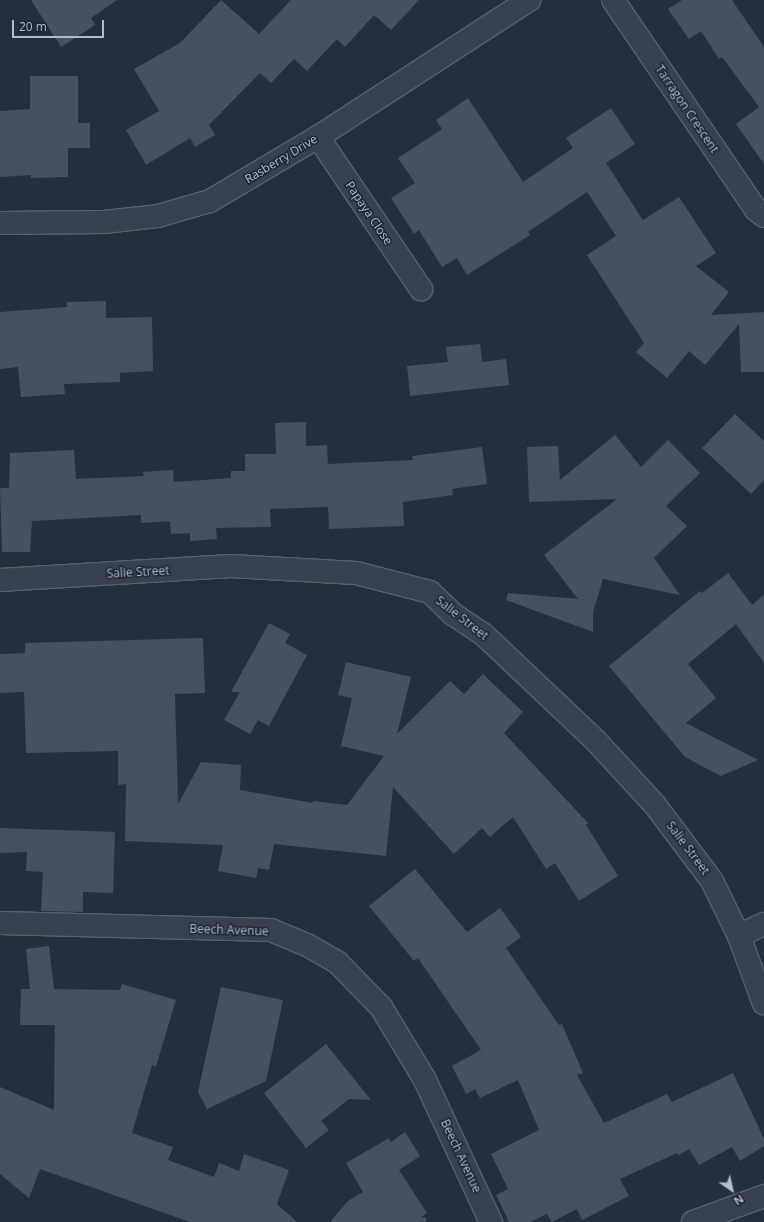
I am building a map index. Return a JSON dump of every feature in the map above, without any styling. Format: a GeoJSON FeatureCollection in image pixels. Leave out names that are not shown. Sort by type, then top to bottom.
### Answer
{"type":"FeatureCollection","features":[{"type":"Feature","properties":{"kind":"street","name":"Rasberry Drive"},"geometry":{"type":"LineString","coordinates":[[0,223],[104,222],[158,216],[210,201],[318,137],[529,0]]}},
{"type":"Feature","properties":{"kind":"street","name":"Tarragon Crescent"},"geometry":{"type":"LineString","coordinates":[[613,0],[756,210],[764,216]]}},
{"type":"Feature","properties":{"kind":"street","name":"Papaya Close"},"geometry":{"type":"LineString","coordinates":[[318,137],[421,289]]}},
{"type":"Feature","properties":{"kind":"street","name":"Salie Street"},"geometry":{"type":"LineString","coordinates":[[0,580],[231,566],[356,573],[430,592],[453,614],[489,639],[596,741],[655,805],[712,881],[739,936],[764,1004]]}},
{"type":"Feature","properties":{"kind":"street","name":"Beech Avenue"},"geometry":{"type":"LineString","coordinates":[[0,923],[271,930],[309,946],[338,963],[381,1006],[425,1080],[491,1222]]}},
{"type":"Feature","properties":{"kind":"street"},"geometry":{"type":"LineString","coordinates":[[739,936],[764,924]]}},
{"type":"Feature","properties":{"kind":"street"},"geometry":{"type":"LineString","coordinates":[[693,1222],[764,1196]]}},
{"type":"Feature","properties":{"kind":"building"},"geometry":{"type":"Polygon","coordinates":[[[31,0],[117,0],[91,18],[95,25],[61,47],[31,0]]]}},
{"type":"Feature","properties":{"kind":"building"},"geometry":{"type":"Polygon","coordinates":[[[221,0],[259,34],[291,0],[419,0],[391,30],[374,15],[345,47],[337,39],[307,71],[294,59],[271,83],[260,73],[209,125],[215,135],[195,147],[190,138],[146,165],[126,130],[159,111],[134,69],[180,43],[221,0]]]}},
{"type":"Feature","properties":{"kind":"building"},"geometry":{"type":"Polygon","coordinates":[[[682,0],[732,0],[764,47],[764,164],[736,124],[759,107],[722,57],[719,59],[701,31],[689,39],[668,9],[682,0]]]}},
{"type":"Feature","properties":{"kind":"building"},"geometry":{"type":"Polygon","coordinates":[[[30,76],[78,76],[78,123],[90,123],[90,148],[68,148],[68,177],[31,178],[31,175],[0,177],[0,111],[30,109],[30,76]]]}},
{"type":"Feature","properties":{"kind":"building"},"geometry":{"type":"Polygon","coordinates":[[[468,98],[523,182],[573,148],[566,138],[611,108],[635,144],[606,163],[643,220],[679,197],[716,253],[696,266],[729,292],[711,315],[764,312],[764,372],[741,372],[739,324],[705,365],[689,351],[667,378],[636,352],[644,343],[587,255],[616,236],[587,192],[528,232],[530,235],[467,275],[457,258],[442,267],[419,230],[414,234],[391,198],[415,183],[398,158],[442,129],[436,120],[468,98]]]}},
{"type":"Feature","properties":{"kind":"building"},"geometry":{"type":"Polygon","coordinates":[[[106,301],[106,318],[152,317],[153,371],[120,373],[120,382],[64,384],[65,394],[21,397],[18,367],[0,369],[0,312],[67,307],[67,302],[106,301]]]}},
{"type":"Feature","properties":{"kind":"building"},"geometry":{"type":"Polygon","coordinates":[[[480,344],[482,362],[506,359],[509,385],[410,396],[407,366],[448,362],[446,347],[480,344]]]}},
{"type":"Feature","properties":{"kind":"building"},"geometry":{"type":"Polygon","coordinates":[[[735,414],[764,441],[764,480],[751,494],[702,448],[735,414]]]}},
{"type":"Feature","properties":{"kind":"building"},"geometry":{"type":"Polygon","coordinates":[[[306,422],[306,446],[327,445],[328,464],[413,460],[412,456],[482,447],[487,484],[452,489],[453,495],[403,502],[404,526],[329,529],[328,507],[270,509],[271,527],[216,528],[217,539],[190,541],[190,533],[171,534],[170,521],[141,523],[141,515],[32,521],[30,552],[2,552],[0,488],[9,488],[10,453],[74,450],[76,479],[144,476],[143,472],[173,470],[174,482],[231,478],[231,471],[245,471],[245,454],[276,454],[275,423],[306,422]]]}},
{"type":"Feature","properties":{"kind":"building"},"geometry":{"type":"Polygon","coordinates":[[[615,435],[641,467],[668,440],[700,473],[666,506],[687,526],[654,558],[680,595],[603,579],[593,612],[593,632],[506,600],[508,593],[578,599],[544,555],[617,499],[529,502],[527,447],[558,446],[560,480],[615,435]]]}},
{"type":"Feature","properties":{"kind":"building"},"geometry":{"type":"Polygon","coordinates":[[[728,573],[752,605],[764,595],[764,663],[736,624],[688,664],[716,698],[686,723],[758,760],[721,776],[685,757],[609,666],[700,591],[702,593],[728,573]]]}},
{"type":"Feature","properties":{"kind":"building"},"geometry":{"type":"Polygon","coordinates":[[[269,623],[290,634],[285,643],[307,655],[269,726],[258,720],[250,734],[224,720],[240,692],[231,692],[269,623]]]}},
{"type":"Feature","properties":{"kind":"building"},"geometry":{"type":"Polygon","coordinates":[[[203,638],[205,693],[175,694],[178,804],[201,762],[241,765],[240,790],[313,803],[313,801],[347,805],[384,756],[341,746],[352,698],[338,695],[346,662],[411,677],[397,734],[450,681],[464,694],[483,674],[523,712],[504,733],[588,823],[586,825],[618,876],[579,901],[555,863],[546,869],[513,817],[490,837],[482,828],[454,854],[393,787],[386,856],[274,844],[269,870],[258,868],[256,878],[218,871],[223,845],[125,841],[126,784],[118,785],[118,751],[26,753],[24,692],[0,693],[0,654],[25,653],[25,643],[203,638]]]}},
{"type":"Feature","properties":{"kind":"building"},"geometry":{"type":"Polygon","coordinates":[[[0,828],[115,832],[113,893],[83,892],[83,912],[41,911],[43,872],[26,871],[27,852],[0,853],[0,828]]]}},
{"type":"Feature","properties":{"kind":"building"},"geometry":{"type":"Polygon","coordinates":[[[415,869],[467,932],[500,908],[521,937],[506,948],[559,1025],[562,1024],[583,1073],[577,1075],[604,1123],[667,1094],[672,1102],[733,1073],[764,1139],[764,1146],[740,1161],[732,1147],[699,1165],[689,1149],[679,1155],[677,1153],[620,1179],[629,1196],[582,1220],[577,1209],[552,1222],[547,1214],[530,1222],[509,1222],[496,1195],[508,1189],[491,1154],[539,1130],[518,1080],[480,1098],[475,1089],[466,1094],[452,1066],[481,1050],[418,958],[414,961],[369,906],[415,869]]]}},
{"type":"Feature","properties":{"kind":"building"},"geometry":{"type":"Polygon","coordinates":[[[49,946],[54,989],[120,990],[122,984],[176,1000],[156,1066],[152,1065],[132,1133],[173,1147],[168,1160],[214,1177],[219,1163],[239,1171],[244,1154],[289,1170],[277,1204],[297,1222],[190,1222],[40,1169],[29,1198],[0,1174],[0,1087],[54,1110],[55,1025],[20,1025],[21,989],[30,989],[26,949],[49,946]]]}},
{"type":"Feature","properties":{"kind":"building"},"geometry":{"type":"Polygon","coordinates":[[[221,987],[283,1000],[266,1081],[207,1109],[198,1092],[221,987]]]}},
{"type":"Feature","properties":{"kind":"building"},"geometry":{"type":"Polygon","coordinates":[[[326,1044],[371,1100],[349,1099],[321,1121],[329,1130],[306,1148],[264,1093],[326,1044]]]}},
{"type":"Feature","properties":{"kind":"building"},"geometry":{"type":"Polygon","coordinates":[[[405,1132],[420,1156],[399,1170],[427,1213],[421,1217],[426,1218],[426,1222],[330,1222],[348,1201],[363,1192],[346,1163],[389,1138],[391,1142],[405,1132]]]}}]}
